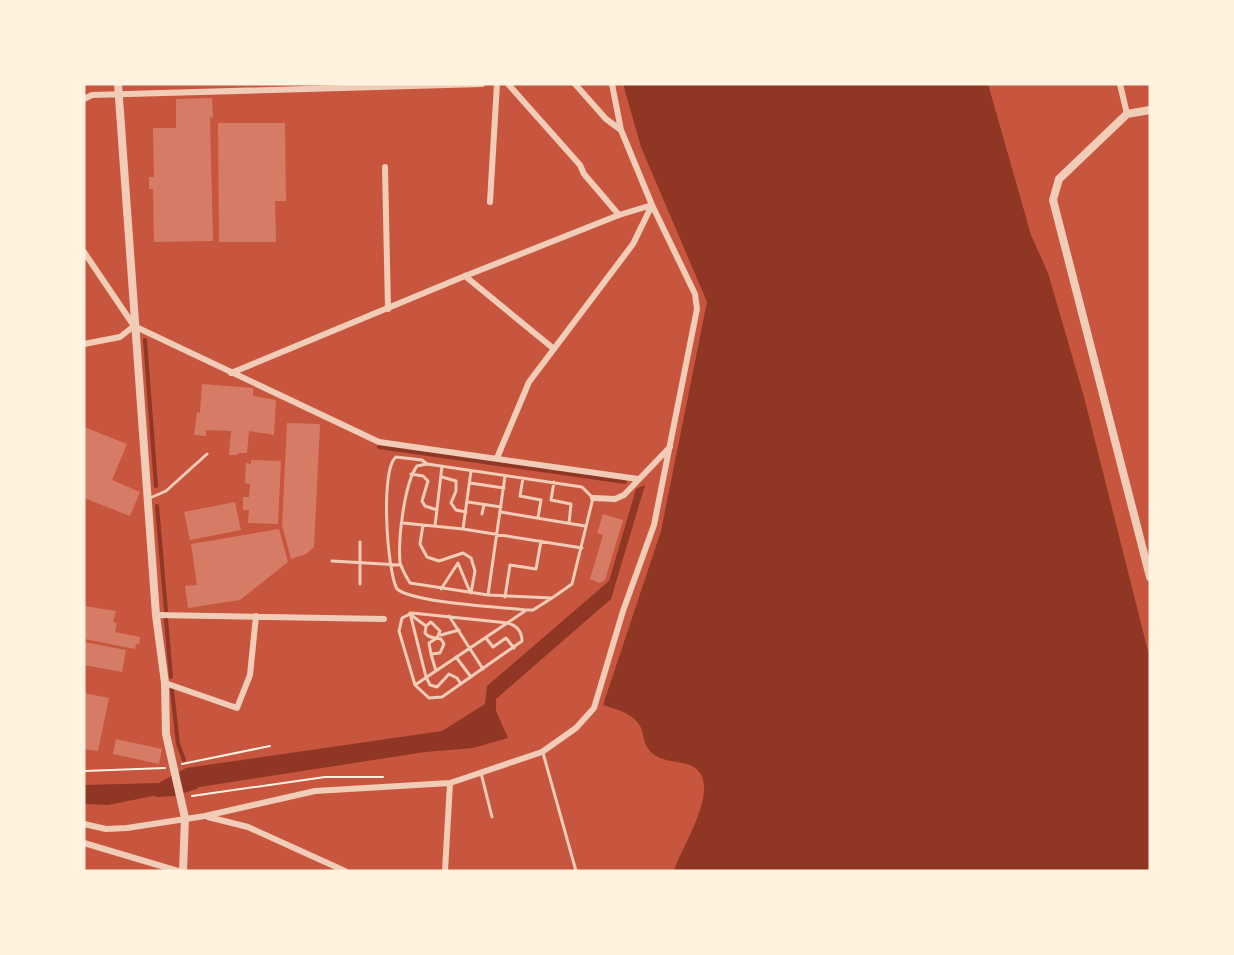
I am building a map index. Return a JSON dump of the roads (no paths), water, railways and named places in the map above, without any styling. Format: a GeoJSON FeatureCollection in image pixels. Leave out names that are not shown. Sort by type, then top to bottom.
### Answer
{"type":"FeatureCollection","features":[{"type":"Feature","properties":{"kind":"street"},"geometry":{"type":"LineString","coordinates":[[118,84],[156,615],[165,682],[166,734],[185,818],[183,871]]}},
{"type":"Feature","properties":{"kind":"street"},"geometry":{"type":"LineString","coordinates":[[84,99],[92,95],[228,87],[482,84]]}},
{"type":"Feature","properties":{"kind":"street"},"geometry":{"type":"LineString","coordinates":[[490,202],[497,84]]}},
{"type":"Feature","properties":{"kind":"street"},"geometry":{"type":"LineString","coordinates":[[508,84],[580,165],[584,174],[619,215]]}},
{"type":"Feature","properties":{"kind":"street"},"geometry":{"type":"LineString","coordinates":[[575,84],[606,119],[621,130]]}},
{"type":"Feature","properties":{"kind":"street"},"geometry":{"type":"LineString","coordinates":[[84,824],[106,829],[127,828],[205,816],[315,791],[450,783],[542,752],[576,728],[594,708],[623,611],[654,525],[697,309],[695,294],[652,205],[621,130],[612,84]]}},
{"type":"Feature","properties":{"kind":"street"},"geometry":{"type":"LineString","coordinates":[[1120,84],[1127,114]]}},
{"type":"Feature","properties":{"kind":"street"},"geometry":{"type":"LineString","coordinates":[[1150,110],[1127,114],[1059,179],[1053,200],[1150,577]]}},
{"type":"Feature","properties":{"kind":"street"},"geometry":{"type":"LineString","coordinates":[[385,167],[388,309]]}},
{"type":"Feature","properties":{"kind":"street"},"geometry":{"type":"LineString","coordinates":[[231,373],[465,276],[619,215],[652,205]]}},
{"type":"Feature","properties":{"kind":"street"},"geometry":{"type":"LineString","coordinates":[[497,458],[529,382],[633,244],[652,205]]}},
{"type":"Feature","properties":{"kind":"street"},"geometry":{"type":"LineString","coordinates":[[84,252],[134,326],[379,442],[638,479]]}},
{"type":"Feature","properties":{"kind":"street"},"geometry":{"type":"LineString","coordinates":[[465,276],[554,349]]}},
{"type":"Feature","properties":{"kind":"street"},"geometry":{"type":"LineString","coordinates":[[84,344],[120,336],[134,326]]}},
{"type":"Feature","properties":{"kind":"street"},"geometry":{"type":"LineString","coordinates":[[593,498],[615,499],[624,495],[670,446]]}},
{"type":"Feature","properties":{"kind":"street"},"geometry":{"type":"LineString","coordinates":[[156,615],[384,619]]}},
{"type":"Feature","properties":{"kind":"street"},"geometry":{"type":"LineString","coordinates":[[165,682],[237,708],[250,675],[256,616]]}},
{"type":"Feature","properties":{"kind":"street"},"geometry":{"type":"LineString","coordinates":[[445,871],[450,783]]}},
{"type":"Feature","properties":{"kind":"street"},"geometry":{"type":"LineString","coordinates":[[205,816],[248,828],[344,871]]}},
{"type":"Feature","properties":{"kind":"street"},"geometry":{"type":"LineString","coordinates":[[84,843],[178,871]]}},
{"type":"Feature","properties":{"kind":"lane"},"geometry":{"type":"LineString","coordinates":[[149,499],[166,490],[207,454]]}},
{"type":"Feature","properties":{"kind":"lane"},"geometry":{"type":"LineString","coordinates":[[427,464],[422,460],[396,457],[388,467],[386,518],[395,587],[403,593],[534,610],[552,598],[572,584],[582,548],[585,525],[593,498],[582,487],[427,464],[417,466],[411,474],[402,522],[400,565],[411,583],[505,597],[552,598]]}},
{"type":"Feature","properties":{"kind":"lane"},"geometry":{"type":"LineString","coordinates":[[435,526],[442,466]]}},
{"type":"Feature","properties":{"kind":"lane"},"geometry":{"type":"LineString","coordinates":[[463,529],[471,471]]}},
{"type":"Feature","properties":{"kind":"lane"},"geometry":{"type":"LineString","coordinates":[[411,474],[423,476],[428,481],[422,501],[428,508],[437,510]]}},
{"type":"Feature","properties":{"kind":"lane"},"geometry":{"type":"LineString","coordinates":[[488,595],[505,476]]}},
{"type":"Feature","properties":{"kind":"lane"},"geometry":{"type":"LineString","coordinates":[[442,477],[455,479],[456,490],[451,503],[456,510],[466,512]]}},
{"type":"Feature","properties":{"kind":"lane"},"geometry":{"type":"LineString","coordinates":[[523,478],[520,496],[541,500],[538,518]]}},
{"type":"Feature","properties":{"kind":"lane"},"geometry":{"type":"LineString","coordinates":[[554,482],[551,500],[572,504],[569,523]]}},
{"type":"Feature","properties":{"kind":"lane"},"geometry":{"type":"LineString","coordinates":[[470,483],[504,488]]}},
{"type":"Feature","properties":{"kind":"lane"},"geometry":{"type":"LineString","coordinates":[[468,502],[538,518],[585,525]]}},
{"type":"Feature","properties":{"kind":"lane"},"geometry":{"type":"LineString","coordinates":[[482,514],[484,505]]}},
{"type":"Feature","properties":{"kind":"lane"},"geometry":{"type":"LineString","coordinates":[[402,522],[582,548]]}},
{"type":"Feature","properties":{"kind":"lane"},"geometry":{"type":"LineString","coordinates":[[423,525],[420,544],[427,557],[439,561],[463,553],[471,558],[475,571],[471,593]]}},
{"type":"Feature","properties":{"kind":"lane"},"geometry":{"type":"LineString","coordinates":[[505,597],[510,565],[536,568],[541,541]]}},
{"type":"Feature","properties":{"kind":"lane"},"geometry":{"type":"LineString","coordinates":[[360,542],[360,584]]}},
{"type":"Feature","properties":{"kind":"lane"},"geometry":{"type":"LineString","coordinates":[[332,561],[400,565]]}},
{"type":"Feature","properties":{"kind":"lane"},"geometry":{"type":"LineString","coordinates":[[441,589],[458,563],[471,593]]}},
{"type":"Feature","properties":{"kind":"lane"},"geometry":{"type":"LineString","coordinates":[[415,685],[526,610]]}},
{"type":"Feature","properties":{"kind":"lane"},"geometry":{"type":"LineString","coordinates":[[410,614],[426,626],[428,636],[438,637],[443,642],[443,649],[440,653],[431,654]]}},
{"type":"Feature","properties":{"kind":"lane"},"geometry":{"type":"LineString","coordinates":[[410,614],[426,677],[433,687],[441,685],[449,674],[457,678],[461,684]]}},
{"type":"Feature","properties":{"kind":"lane"},"geometry":{"type":"LineString","coordinates":[[410,614],[508,623],[522,634],[522,641],[461,684],[435,699],[421,693],[415,685],[399,631],[402,618],[410,614]]}},
{"type":"Feature","properties":{"kind":"lane"},"geometry":{"type":"LineString","coordinates":[[449,616],[483,669]]}},
{"type":"Feature","properties":{"kind":"lane"},"geometry":{"type":"LineString","coordinates":[[426,626],[434,623],[439,627],[438,637]]}},
{"type":"Feature","properties":{"kind":"lane"},"geometry":{"type":"LineString","coordinates":[[436,670],[429,643],[438,637],[459,630]]}},
{"type":"Feature","properties":{"kind":"lane"},"geometry":{"type":"LineString","coordinates":[[485,638],[493,646],[506,638],[514,648]]}},
{"type":"Feature","properties":{"kind":"lane"},"geometry":{"type":"LineString","coordinates":[[456,657],[471,677]]}},
{"type":"Feature","properties":{"kind":"lane"},"geometry":{"type":"LineString","coordinates":[[542,752],[576,871]]}},
{"type":"Feature","properties":{"kind":"lane"},"geometry":{"type":"LineString","coordinates":[[481,773],[492,817]]}},
{"type":"Feature","properties":{"kind":"waterway"},"geometry":{"type":"LineString","coordinates":[[145,340],[156,486]]}},
{"type":"Feature","properties":{"kind":"waterway"},"geometry":{"type":"LineString","coordinates":[[379,447],[625,482]]}},
{"type":"Feature","properties":{"kind":"waterway"},"geometry":{"type":"LineString","coordinates":[[157,506],[166,611]]}},
{"type":"Feature","properties":{"kind":"waterway"},"geometry":{"type":"LineString","coordinates":[[166,619],[171,677]]}},
{"type":"Feature","properties":{"kind":"waterway"},"geometry":{"type":"LineString","coordinates":[[172,690],[178,744],[184,760]]}},
{"type":"Feature","properties":{"kind":"waterway"},"geometry":{"type":"LineString","coordinates":[[157,795],[174,794],[196,787]]}}]}
